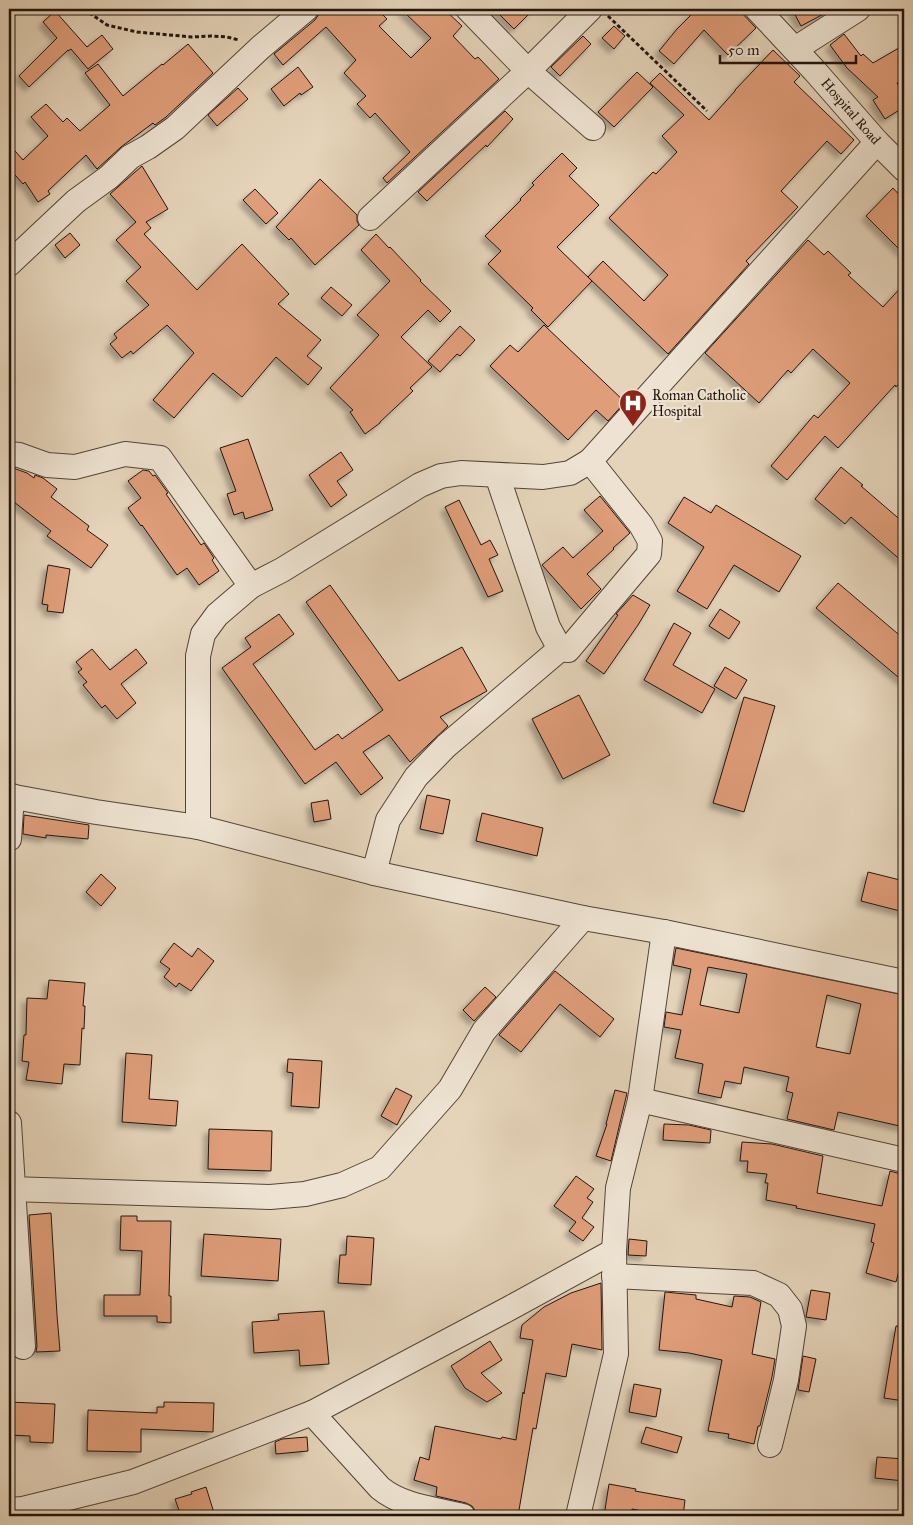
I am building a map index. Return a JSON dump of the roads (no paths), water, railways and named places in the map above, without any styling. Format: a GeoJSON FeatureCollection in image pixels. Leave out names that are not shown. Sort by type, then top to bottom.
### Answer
{"type":"FeatureCollection","features":[{"type":"Feature","properties":{"kind":"street"},"geometry":{"type":"LineString","coordinates":[[9,264],[76,201],[109,177],[130,157],[148,147],[174,128],[261,47],[306,9]]}},
{"type":"Feature","properties":{"kind":"street"},"geometry":{"type":"LineString","coordinates":[[468,9],[528,71],[593,128]]}},
{"type":"Feature","properties":{"kind":"street","name":"Hospital Road"},"geometry":{"type":"LineString","coordinates":[[756,9],[904,169]]}},
{"type":"Feature","properties":{"kind":"street"},"geometry":{"type":"LineString","coordinates":[[795,49],[858,9]]}},
{"type":"Feature","properties":{"kind":"street"},"geometry":{"type":"LineString","coordinates":[[370,218],[528,71],[598,12]]}},
{"type":"Feature","properties":{"kind":"street"},"geometry":{"type":"LineString","coordinates":[[198,827],[198,656],[203,634],[217,615],[250,586],[282,570],[420,485],[441,476],[461,472],[543,477],[570,473],[590,461],[878,142]]}},
{"type":"Feature","properties":{"kind":"street"},"geometry":{"type":"LineString","coordinates":[[9,454],[19,455],[47,465],[75,467],[125,454],[160,458],[250,586]]}},
{"type":"Feature","properties":{"kind":"street"},"geometry":{"type":"LineString","coordinates":[[374,873],[388,820],[416,777],[446,746],[560,649],[568,650],[649,554],[650,541],[641,525],[590,461]]}},
{"type":"Feature","properties":{"kind":"street"},"geometry":{"type":"LineString","coordinates":[[497,475],[548,627],[560,649]]}},
{"type":"Feature","properties":{"kind":"street"},"geometry":{"type":"LineString","coordinates":[[9,839],[10,796],[96,812],[198,827],[374,873],[583,918],[664,932],[904,982]]}},
{"type":"Feature","properties":{"kind":"street"},"geometry":{"type":"LineString","coordinates":[[11,1189],[270,1197],[305,1194],[342,1185],[380,1168],[450,1089],[484,1032],[583,918]]}},
{"type":"Feature","properties":{"kind":"street"},"geometry":{"type":"LineString","coordinates":[[578,1516],[616,1354],[614,1251],[618,1188],[640,1100],[664,932]]}},
{"type":"Feature","properties":{"kind":"street"},"geometry":{"type":"LineString","coordinates":[[640,1100],[904,1160]]}},
{"type":"Feature","properties":{"kind":"street"},"geometry":{"type":"LineString","coordinates":[[9,1124],[11,1189],[23,1348]]}},
{"type":"Feature","properties":{"kind":"street"},"geometry":{"type":"LineString","coordinates":[[9,1510],[23,1510],[133,1482],[312,1413],[614,1251]]}},
{"type":"Feature","properties":{"kind":"street"},"geometry":{"type":"LineString","coordinates":[[614,1276],[753,1283],[779,1295],[790,1309],[794,1326],[786,1380],[770,1445]]}},
{"type":"Feature","properties":{"kind":"street"},"geometry":{"type":"LineString","coordinates":[[312,1413],[380,1488],[390,1496],[463,1516]]}},
{"type":"Feature","properties":{"kind":"place","name":"Roman Catholic Hospital"},"geometry":{"type":"Point","coordinates":[633,427]}}]}
